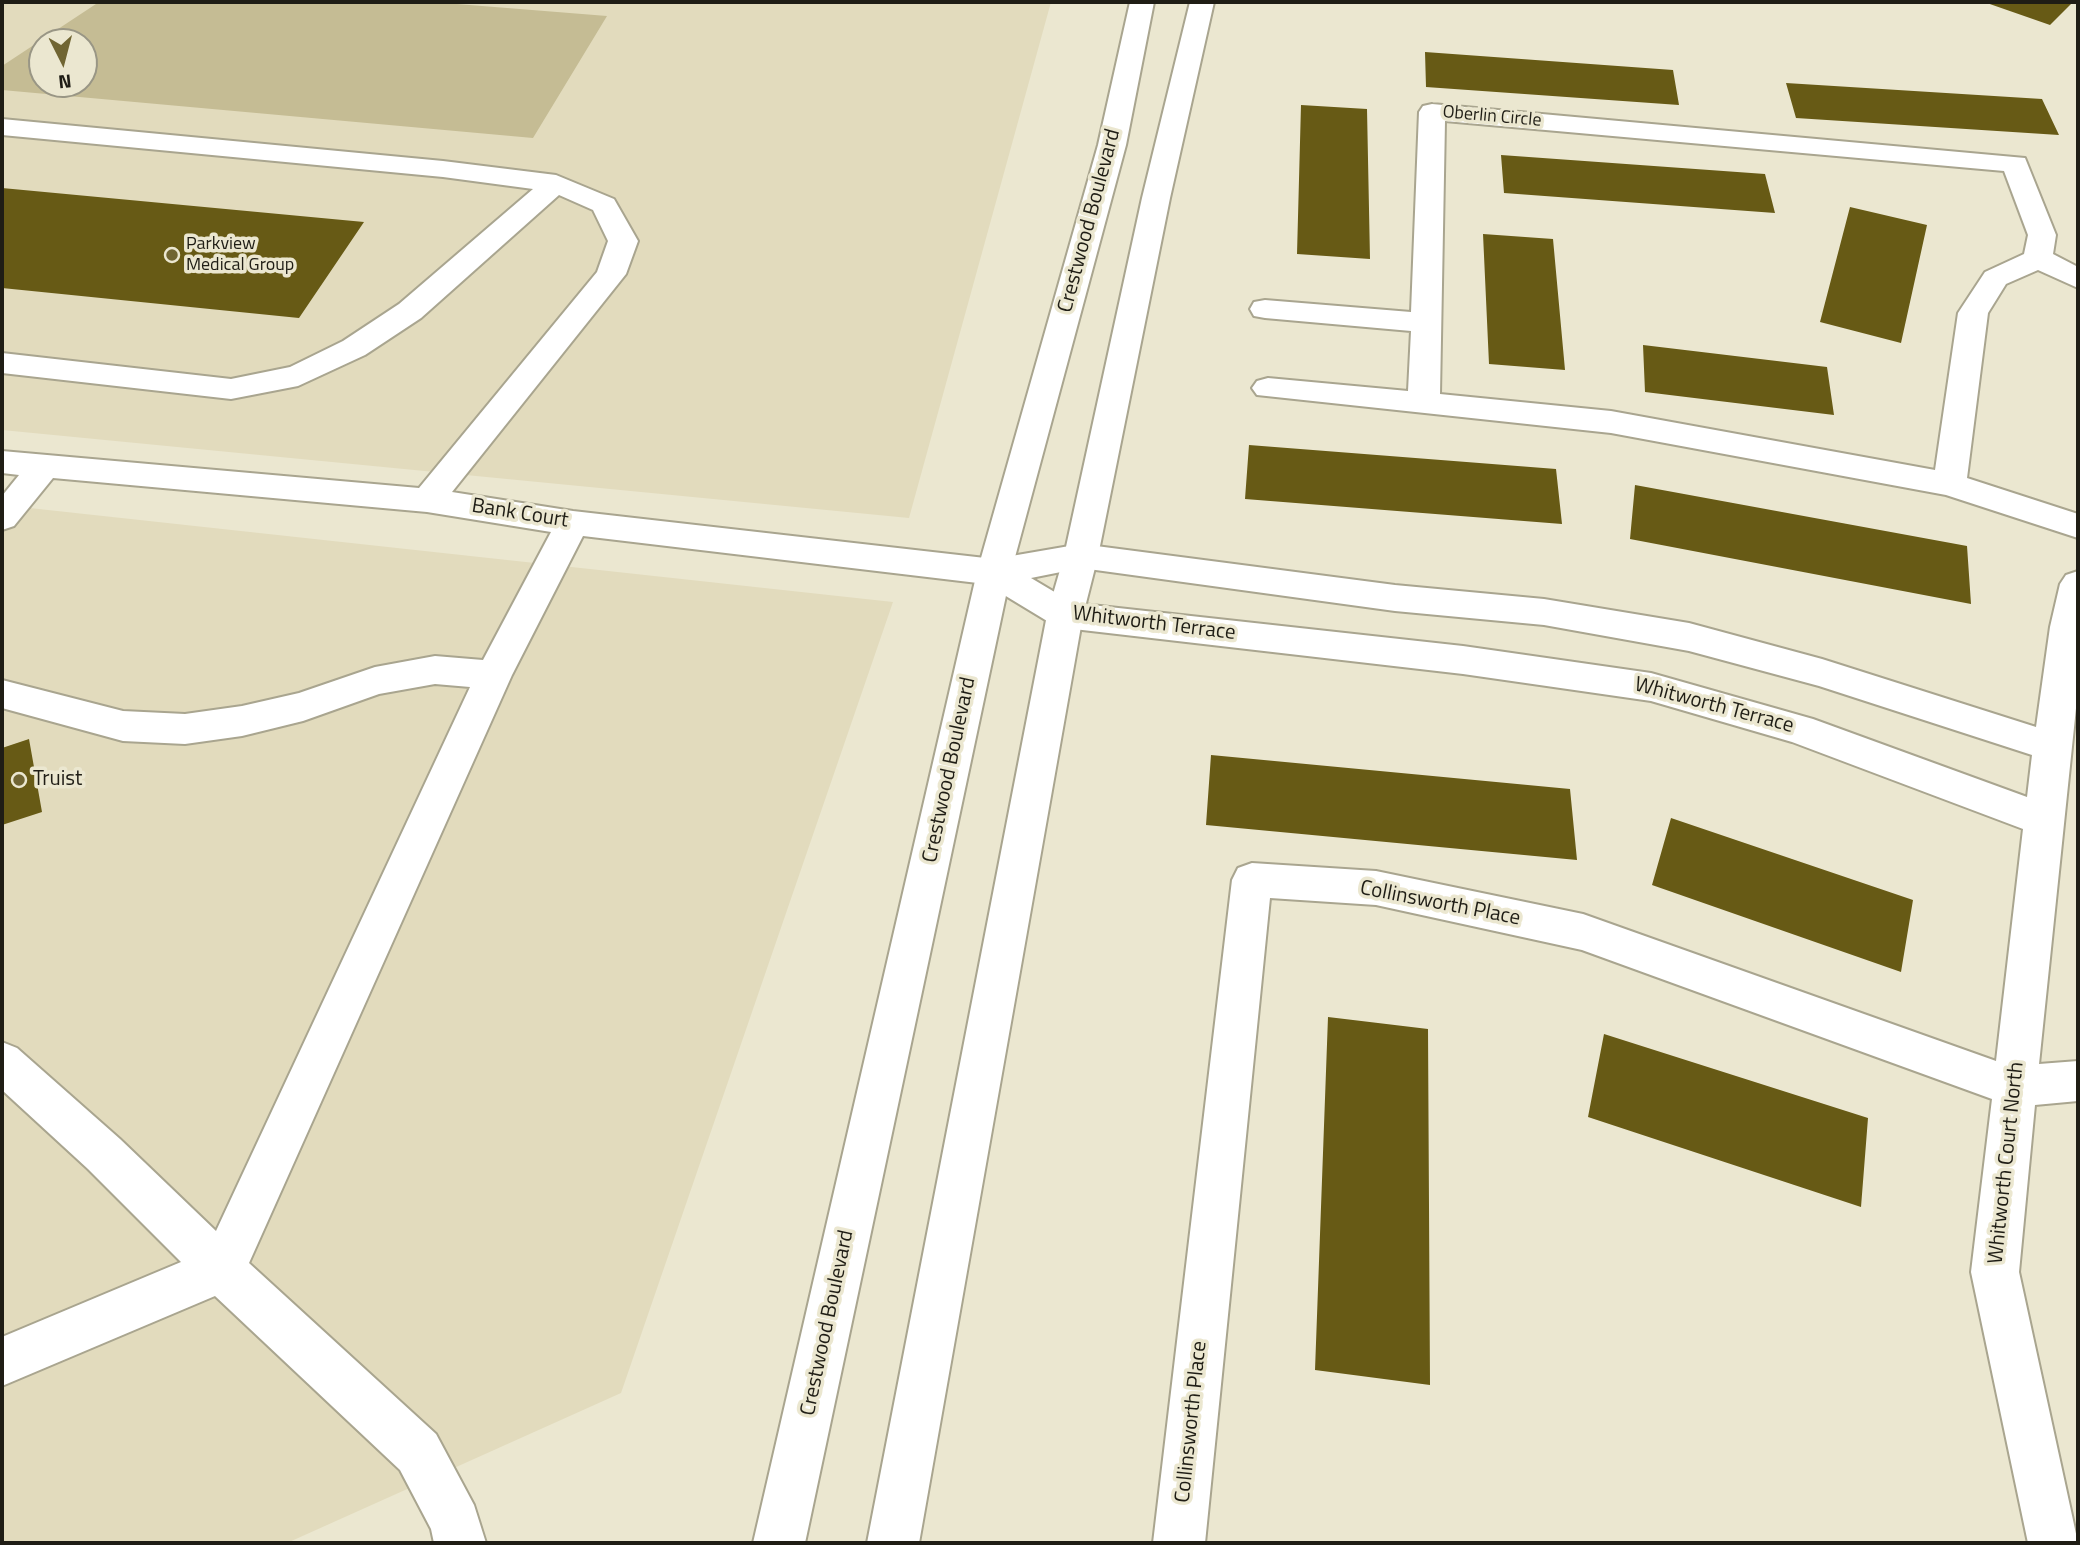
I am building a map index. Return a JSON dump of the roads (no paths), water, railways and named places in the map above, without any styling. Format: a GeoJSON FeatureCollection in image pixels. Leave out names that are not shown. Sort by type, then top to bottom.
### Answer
{"type":"FeatureCollection","features":[{"type":"Feature","properties":{"kind":"street","name":"Crestwood Boulevard"},"geometry":{"type":"LineString","coordinates":[[779,1543],[994,572],[1112,145],[1142,2]]}},
{"type":"Feature","properties":{"kind":"street"},"geometry":{"type":"LineString","coordinates":[[893,1543],[1065,615],[1081,556],[1156,198],[1203,3]]}},
{"type":"Feature","properties":{"kind":"street","name":"Oberlin Circle"},"geometry":{"type":"LineString","coordinates":[[1424,404],[1432,112],[2015,164],[2042,235],[2038,258]]}},
{"type":"Feature","properties":{"kind":"street"},"geometry":{"type":"LineString","coordinates":[[2,127],[443,169],[555,183],[604,205],[623,241],[611,274],[427,499]]}},
{"type":"Feature","properties":{"kind":"street"},"geometry":{"type":"LineString","coordinates":[[2,363],[231,389],[298,376],[354,348],[410,311],[555,183]]}},
{"type":"Feature","properties":{"kind":"street"},"geometry":{"type":"LineString","coordinates":[[1950,484],[1973,313],[1995,278],[2038,258],[2078,279]]}},
{"type":"Feature","properties":{"kind":"street"},"geometry":{"type":"LineString","coordinates":[[1265,309],[1427,323]]}},
{"type":"Feature","properties":{"kind":"street"},"geometry":{"type":"LineString","coordinates":[[1268,388],[1611,422],[1950,484],[2078,526]]}},
{"type":"Feature","properties":{"kind":"street","name":"Bank Court"},"geometry":{"type":"LineString","coordinates":[[2,462],[427,499],[573,523],[994,572]]}},
{"type":"Feature","properties":{"kind":"street"},"geometry":{"type":"LineString","coordinates":[[2,517],[45,466]]}},
{"type":"Feature","properties":{"kind":"street"},"geometry":{"type":"LineString","coordinates":[[2,1362],[147,1299],[222,1270],[494,675],[573,523]]}},
{"type":"Feature","properties":{"kind":"street"},"geometry":{"type":"LineString","coordinates":[[994,572],[1081,556],[1395,598],[1544,612],[1689,637],[1822,673],[2052,747]]}},
{"type":"Feature","properties":{"kind":"street","name":"Whitworth Terrace"},"geometry":{"type":"LineString","coordinates":[[994,572],[1065,615],[1463,660],[1651,687],[1800,729],[2044,820]]}},
{"type":"Feature","properties":{"kind":"street","name":"Whitworth Court North"},"geometry":{"type":"LineString","coordinates":[[2054,1543],[1995,1272],[2052,747],[2068,626],[2078,584]]}},
{"type":"Feature","properties":{"kind":"street"},"geometry":{"type":"LineString","coordinates":[[2,694],[123,726],[185,729],[242,721],[303,707],[375,681],[435,670],[494,675]]}},
{"type":"Feature","properties":{"kind":"street","name":"Collinsworth Place"},"geometry":{"type":"LineString","coordinates":[[1179,1543],[1252,880],[1376,888],[1583,932],[2014,1087]]}},
{"type":"Feature","properties":{"kind":"street"},"geometry":{"type":"LineString","coordinates":[[2,1062],[104,1154],[222,1270],[418,1451],[456,1523],[460,1543]]}},
{"type":"Feature","properties":{"kind":"street"},"geometry":{"type":"LineString","coordinates":[[2014,1087],[2078,1081]]}},
{"type":"Feature","properties":{"kind":"place","name":"Parkview Medical Group"},"geometry":{"type":"Point","coordinates":[172,255]}},
{"type":"Feature","properties":{"kind":"place","name":"Truist"},"geometry":{"type":"Point","coordinates":[19,780]}}]}
